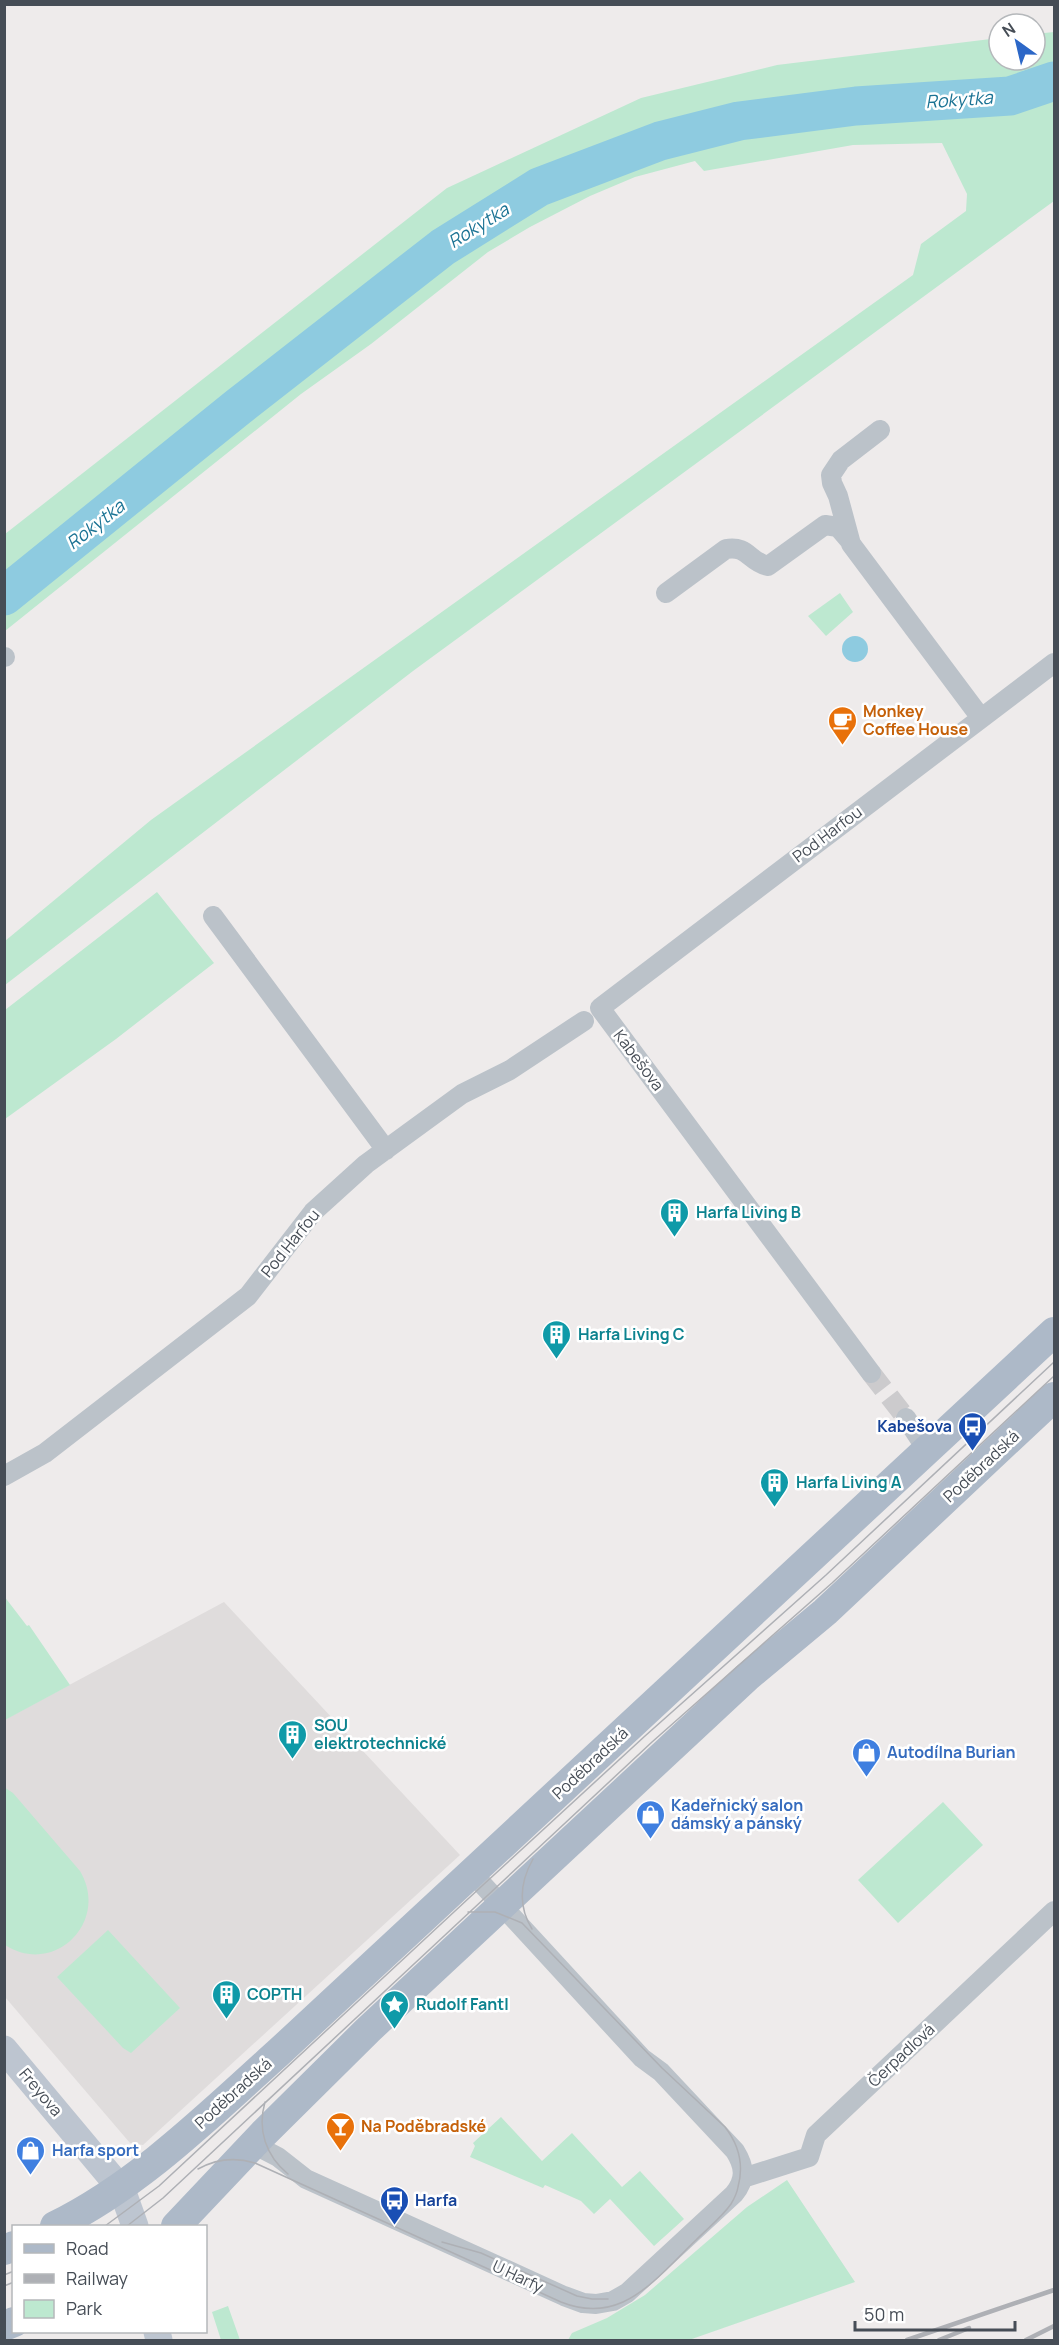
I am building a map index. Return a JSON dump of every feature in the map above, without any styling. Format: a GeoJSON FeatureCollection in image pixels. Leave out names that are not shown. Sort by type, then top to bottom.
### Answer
{"type":"FeatureCollection","features":[{"type":"Feature","properties":{"kind":"main road","name":"Poděbradská"},"geometry":{"type":"LineString","coordinates":[[57,2225],[119,2187],[168,2150],[279,2052],[1054,1332]]}},
{"type":"Feature","properties":{"kind":"main road","name":"Poděbradská"},"geometry":{"type":"LineString","coordinates":[[177,2225],[353,2045],[747,1677],[825,1612],[1054,1397]]}},
{"type":"Feature","properties":{"kind":"main road","name":"Freyova"},"geometry":{"type":"LineString","coordinates":[[4,2049],[119,2187],[135,2225]]}},
{"type":"Feature","properties":{"kind":"street"},"geometry":{"type":"LineString","coordinates":[[851,544],[838,496],[831,483],[831,475],[841,460],[880,430]]}},
{"type":"Feature","properties":{"kind":"street"},"geometry":{"type":"LineString","coordinates":[[666,593],[726,549],[742,549],[762,565],[772,565],[825,525],[838,526],[981,717]]}},
{"type":"Feature","properties":{"kind":"street","name":"Pod Harfou"},"geometry":{"type":"LineString","coordinates":[[600,1008],[1054,663]]}},
{"type":"Feature","properties":{"kind":"street"},"geometry":{"type":"LineString","coordinates":[[213,916],[386,1150]]}},
{"type":"Feature","properties":{"kind":"street","name":"Kabešova"},"geometry":{"type":"LineString","coordinates":[[600,1008],[871,1373]]}},
{"type":"Feature","properties":{"kind":"street","name":"Pod Harfou"},"geometry":{"type":"LineString","coordinates":[[4,1476],[45,1453],[248,1296],[313,1212],[366,1164],[462,1094],[510,1070],[584,1021]]}},
{"type":"Feature","properties":{"kind":"street"},"geometry":{"type":"LineString","coordinates":[[906,1418],[927,1450]]}},
{"type":"Feature","properties":{"kind":"street"},"geometry":{"type":"LineString","coordinates":[[472,1873],[642,2058],[661,2072],[735,2151],[742,2170]]}},
{"type":"Feature","properties":{"kind":"street","name":"Čerpadlová"},"geometry":{"type":"LineString","coordinates":[[742,2170],[809,2157],[816,2136],[1054,1911]]}},
{"type":"Feature","properties":{"kind":"street","name":"U Harfy"},"geometry":{"type":"LineString","coordinates":[[253,2145],[278,2157],[306,2179],[564,2296],[590,2304],[607,2303],[630,2291],[731,2198],[742,2170]]}},
{"type":"Feature","properties":{"kind":"shaded area"},"geometry":{"type":"Polygon","coordinates":[[[224,1602],[460,1855],[143,2145],[130,2143],[5,1997],[4,1720],[224,1602]]]}},
{"type":"Feature","properties":{"kind":"green space"},"geometry":{"type":"Polygon","coordinates":[[[1054,32],[1054,201],[413,671],[5,985],[5,941],[151,820],[913,275],[921,244],[966,211],[967,194],[942,143],[853,145],[704,171],[695,161],[635,177],[590,196],[488,252],[371,344],[301,394],[5,631],[5,534],[447,188],[641,98],[777,65],[987,39],[987,72],[1047,72],[1047,33],[1054,32]]]}},
{"type":"Feature","properties":{"kind":"green space"},"geometry":{"type":"Polygon","coordinates":[[[840,593],[853,612],[826,636],[808,616],[840,593]]]}},
{"type":"Feature","properties":{"kind":"green space"},"geometry":{"type":"Polygon","coordinates":[[[157,892],[214,963],[116,1039],[5,1119],[5,1010],[157,892]]]}},
{"type":"Feature","properties":{"kind":"green space"},"geometry":{"type":"Polygon","coordinates":[[[4,1596],[27,1626],[29,1625],[70,1685],[5,1720],[4,1596]]]}},
{"type":"Feature","properties":{"kind":"green space"},"geometry":{"type":"Polygon","coordinates":[[[4,1787],[13,1793],[80,1871],[87,1890],[88,1908],[83,1925],[72,1939],[59,1949],[42,1954],[24,1953],[5,1945],[4,1787]]]}},
{"type":"Feature","properties":{"kind":"green space"},"geometry":{"type":"Polygon","coordinates":[[[943,1802],[983,1845],[898,1923],[858,1880],[943,1802]]]}},
{"type":"Feature","properties":{"kind":"green space"},"geometry":{"type":"Polygon","coordinates":[[[108,1930],[180,2008],[131,2053],[123,2048],[57,1977],[108,1930]]]}},
{"type":"Feature","properties":{"kind":"green space"},"geometry":{"type":"Polygon","coordinates":[[[501,2117],[542,2161],[572,2133],[622,2187],[640,2171],[684,2219],[654,2246],[610,2199],[594,2214],[581,2201],[545,2185],[543,2188],[470,2157],[475,2146],[473,2143],[501,2117]]]}},
{"type":"Feature","properties":{"kind":"green space"},"geometry":{"type":"Polygon","coordinates":[[[787,2180],[855,2282],[689,2340],[568,2340],[572,2333],[607,2318],[645,2295],[747,2207],[787,2180]]]}},
{"type":"Feature","properties":{"kind":"green space"},"geometry":{"type":"Polygon","coordinates":[[[228,2306],[240,2340],[221,2340],[212,2312],[228,2306]]]}},
{"type":"Feature","properties":{"kind":"water"},"geometry":{"type":"Polygon","coordinates":[[[855,636],[864,640],[868,649],[864,658],[855,662],[846,658],[842,649],[846,640],[855,636]]]}},
{"type":"Feature","properties":{"kind":"waterway","name":"Rokytka"},"geometry":{"type":"LineString","coordinates":[[4,596],[238,407],[443,247],[539,187],[660,141],[739,121],[856,106],[1010,96],[1054,81]]}},
{"type":"Feature","properties":{"kind":"tunnel"},"geometry":{"type":"LineString","coordinates":[[871,1373],[906,1418]]}},
{"type":"Feature","properties":{"kind":"tram line"},"geometry":{"type":"LineString","coordinates":[[106,2225],[159,2186],[645,1736],[826,1575],[1054,1362]]}},
{"type":"Feature","properties":{"kind":"tram line"},"geometry":{"type":"LineString","coordinates":[[128,2225],[163,2198],[652,1742],[832,1583],[1054,1376]]}},
{"type":"Feature","properties":{"kind":"tram line"},"geometry":{"type":"LineString","coordinates":[[532,1929],[524,1912],[522,1894],[525,1876],[533,1859]]}},
{"type":"Feature","properties":{"kind":"tram line"},"geometry":{"type":"LineString","coordinates":[[198,2169],[226,2160],[255,2163],[576,2307],[600,2308],[623,2302],[643,2290],[662,2274],[719,2218],[733,2200],[740,2179],[739,2156],[734,2141],[725,2127],[662,2068],[522,1923],[495,1912],[468,1912]]}},
{"type":"Feature","properties":{"kind":"tram line"},"geometry":{"type":"LineString","coordinates":[[265,2102],[262,2123],[265,2142],[274,2159],[288,2174]]}},
{"type":"Feature","properties":{"kind":"tram line"},"geometry":{"type":"LineString","coordinates":[[442,2242],[481,2253],[577,2296],[608,2299]]}},
{"type":"Feature","properties":{"kind":"tram line"},"geometry":{"type":"LineString","coordinates":[[4,2275],[12,2272]]}},
{"type":"Feature","properties":{"kind":"tram line"},"geometry":{"type":"LineString","coordinates":[[4,2286],[12,2283]]}},
{"type":"Feature","properties":{"kind":"railway"},"geometry":{"type":"LineString","coordinates":[[907,2340],[1054,2290]]}},
{"type":"Feature","properties":{"kind":"railway"},"geometry":{"type":"LineString","coordinates":[[1026,2340],[1054,2326]]}},
{"type":"Feature","properties":{"kind":"railway"},"geometry":{"type":"LineString","coordinates":[[939,2340],[969,2328]]}},
{"type":"Feature","properties":{"kind":"place","name":"Monkey Coffee House"},"geometry":{"type":"Point","coordinates":[842,746]}},
{"type":"Feature","properties":{"kind":"place","name":"Harfa Living B"},"geometry":{"type":"Point","coordinates":[675,1238]}},
{"type":"Feature","properties":{"kind":"place","name":"Harfa Living C"},"geometry":{"type":"Point","coordinates":[557,1360]}},
{"type":"Feature","properties":{"kind":"place","name":"Kabešova"},"geometry":{"type":"Point","coordinates":[973,1452]}},
{"type":"Feature","properties":{"kind":"place","name":"Harfa Living A"},"geometry":{"type":"Point","coordinates":[775,1508]}},
{"type":"Feature","properties":{"kind":"place","name":"SOU elektrotechnické"},"geometry":{"type":"Point","coordinates":[293,1760]}},
{"type":"Feature","properties":{"kind":"place","name":"Autodílna Burian"},"geometry":{"type":"Point","coordinates":[866,1778]}},
{"type":"Feature","properties":{"kind":"place","name":"Kadeřnický salon dámský a pánský"},"geometry":{"type":"Point","coordinates":[650,1840]}},
{"type":"Feature","properties":{"kind":"place","name":"COPTH"},"geometry":{"type":"Point","coordinates":[226,2020]}},
{"type":"Feature","properties":{"kind":"place","name":"Rudolf Fantl"},"geometry":{"type":"Point","coordinates":[395,2030]}},
{"type":"Feature","properties":{"kind":"place","name":"Na Poděbradské"},"geometry":{"type":"Point","coordinates":[340,2152]}},
{"type":"Feature","properties":{"kind":"place","name":"Harfa sport"},"geometry":{"type":"Point","coordinates":[31,2176]}},
{"type":"Feature","properties":{"kind":"place","name":"Harfa"},"geometry":{"type":"Point","coordinates":[394,2226]}}]}
